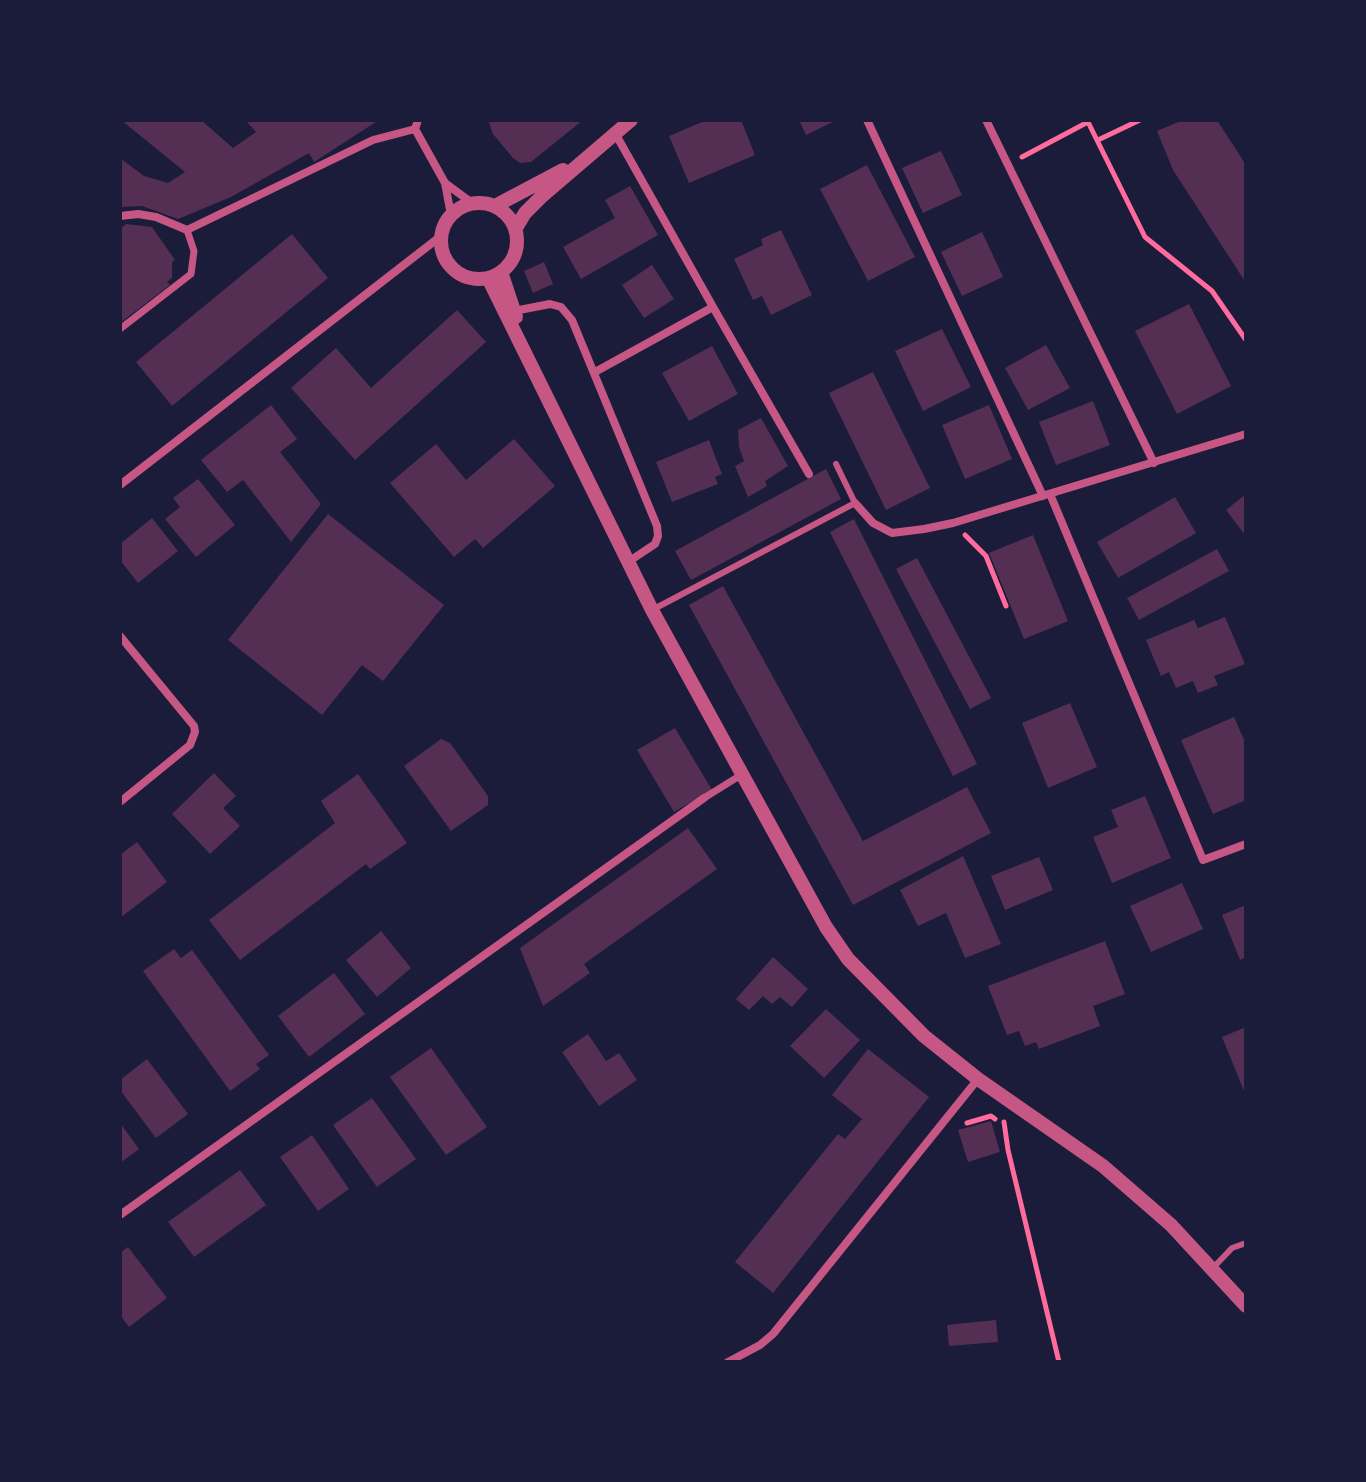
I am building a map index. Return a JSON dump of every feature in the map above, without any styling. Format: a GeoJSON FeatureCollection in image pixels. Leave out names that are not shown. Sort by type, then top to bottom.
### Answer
{"type":"FeatureCollection","features":[{"type":"Feature","properties":{"kind":"street"},"geometry":{"type":"LineString","coordinates":[[516,228],[525,213],[541,197],[631,120]]}},
{"type":"Feature","properties":{"kind":"street"},"geometry":{"type":"LineString","coordinates":[[867,120],[1046,495],[1203,860],[1246,844]]}},
{"type":"Feature","properties":{"kind":"street"},"geometry":{"type":"LineString","coordinates":[[986,120],[1154,463]]}},
{"type":"Feature","properties":{"kind":"street"},"geometry":{"type":"LineString","coordinates":[[120,216],[138,214],[156,217],[187,230],[373,140],[417,124],[445,183],[451,215]]}},
{"type":"Feature","properties":{"kind":"street"},"geometry":{"type":"LineString","coordinates":[[615,133],[809,474]]}},
{"type":"Feature","properties":{"kind":"street"},"geometry":{"type":"LineString","coordinates":[[495,206],[591,154]]}},
{"type":"Feature","properties":{"kind":"street"},"geometry":{"type":"LineString","coordinates":[[445,183],[472,203]]}},
{"type":"Feature","properties":{"kind":"street"},"geometry":{"type":"LineString","coordinates":[[472,203],[495,206],[504,211],[516,228],[516,253],[510,264],[495,275],[476,279],[453,270],[441,249],[444,224],[461,207],[472,203]]}},
{"type":"Feature","properties":{"kind":"street"},"geometry":{"type":"LineString","coordinates":[[120,329],[191,274],[194,251],[187,230]]}},
{"type":"Feature","properties":{"kind":"street"},"geometry":{"type":"LineString","coordinates":[[120,485],[441,236]]}},
{"type":"Feature","properties":{"kind":"street"},"geometry":{"type":"LineString","coordinates":[[495,275],[514,311],[533,366]]}},
{"type":"Feature","properties":{"kind":"street"},"geometry":{"type":"LineString","coordinates":[[495,275],[533,366],[652,610],[826,927],[848,959],[924,1036],[978,1079],[1103,1166],[1171,1225],[1246,1306]]}},
{"type":"Feature","properties":{"kind":"street"},"geometry":{"type":"LineString","coordinates":[[514,311],[536,304],[550,304],[561,307],[572,320],[657,526],[655,544],[628,562]]}},
{"type":"Feature","properties":{"kind":"street"},"geometry":{"type":"LineString","coordinates":[[595,372],[713,307]]}},
{"type":"Feature","properties":{"kind":"street"},"geometry":{"type":"LineString","coordinates":[[855,503],[873,523],[892,533],[953,523],[1246,434]]}},
{"type":"Feature","properties":{"kind":"street"},"geometry":{"type":"LineString","coordinates":[[120,636],[194,726],[195,732],[190,745],[120,802]]}},
{"type":"Feature","properties":{"kind":"street"},"geometry":{"type":"LineString","coordinates":[[120,1215],[704,798],[741,775]]}},
{"type":"Feature","properties":{"kind":"street"},"geometry":{"type":"LineString","coordinates":[[728,1362],[743,1356],[773,1334],[978,1079]]}},
{"type":"Feature","properties":{"kind":"lane"},"geometry":{"type":"LineString","coordinates":[[652,610],[855,503],[836,464]]}},
{"type":"Feature","properties":{"kind":"lane"},"geometry":{"type":"LineString","coordinates":[[1212,1269],[1232,1248],[1246,1243]]}},
{"type":"Feature","properties":{"kind":"path"},"geometry":{"type":"LineString","coordinates":[[1097,141],[1140,120]]}},
{"type":"Feature","properties":{"kind":"path"},"geometry":{"type":"LineString","coordinates":[[1008,164],[1088,121],[1145,237],[1212,291],[1246,340]]}},
{"type":"Feature","properties":{"kind":"path"},"geometry":{"type":"LineString","coordinates":[[953,523],[986,556],[1006,606]]}},
{"type":"Feature","properties":{"kind":"path"},"geometry":{"type":"LineString","coordinates":[[1016,1105],[1003,1124],[1059,1362]]}},
{"type":"Feature","properties":{"kind":"path"},"geometry":{"type":"LineString","coordinates":[[955,1126],[991,1116],[1017,1133],[1032,1116]]}},
{"type":"Feature","properties":{"kind":"building"},"geometry":{"type":"Polygon","coordinates":[[[121,120],[201,120],[233,148],[256,132],[245,120],[379,120],[314,162],[309,153],[231,197],[178,219],[142,206],[120,207],[120,158],[144,176],[168,183],[185,172],[121,120]]]}},
{"type":"Feature","properties":{"kind":"building"},"geometry":{"type":"Polygon","coordinates":[[[488,120],[583,120],[531,162],[520,163],[493,134],[488,120]]]}},
{"type":"Feature","properties":{"kind":"building"},"geometry":{"type":"Polygon","coordinates":[[[707,120],[741,120],[755,155],[689,183],[669,136],[707,120]]]}},
{"type":"Feature","properties":{"kind":"building"},"geometry":{"type":"Polygon","coordinates":[[[799,120],[837,120],[806,135],[799,120]]]}},
{"type":"Feature","properties":{"kind":"building"},"geometry":{"type":"Polygon","coordinates":[[[1183,120],[1217,120],[1246,165],[1246,283],[1173,170],[1157,131],[1183,120]]]}},
{"type":"Feature","properties":{"kind":"building"},"geometry":{"type":"Polygon","coordinates":[[[941,151],[962,195],[923,213],[902,168],[941,151]]]}},
{"type":"Feature","properties":{"kind":"building"},"geometry":{"type":"Polygon","coordinates":[[[867,165],[915,257],[868,281],[820,189],[867,165]]]}},
{"type":"Feature","properties":{"kind":"building"},"geometry":{"type":"Polygon","coordinates":[[[630,186],[658,235],[581,279],[563,247],[615,218],[605,200],[630,186]]]}},
{"type":"Feature","properties":{"kind":"building"},"geometry":{"type":"Polygon","coordinates":[[[126,224],[152,227],[175,260],[172,262],[172,278],[167,282],[170,285],[120,323],[120,229],[126,224]]]}},
{"type":"Feature","properties":{"kind":"building"},"geometry":{"type":"Polygon","coordinates":[[[781,230],[812,295],[771,315],[762,296],[753,300],[734,259],[763,245],[761,239],[781,230]]]}},
{"type":"Feature","properties":{"kind":"building"},"geometry":{"type":"Polygon","coordinates":[[[982,232],[1003,277],[962,296],[941,252],[982,232]]]}},
{"type":"Feature","properties":{"kind":"building"},"geometry":{"type":"Polygon","coordinates":[[[292,234],[328,278],[172,406],[136,362],[292,234]]]}},
{"type":"Feature","properties":{"kind":"building"},"geometry":{"type":"Polygon","coordinates":[[[544,262],[553,284],[533,293],[524,271],[544,262]]]}},
{"type":"Feature","properties":{"kind":"building"},"geometry":{"type":"Polygon","coordinates":[[[652,265],[674,299],[644,318],[622,285],[652,265]]]}},
{"type":"Feature","properties":{"kind":"building"},"geometry":{"type":"Polygon","coordinates":[[[1189,304],[1231,386],[1177,414],[1135,331],[1189,304]]]}},
{"type":"Feature","properties":{"kind":"building"},"geometry":{"type":"Polygon","coordinates":[[[457,310],[486,342],[355,460],[291,388],[336,348],[371,388],[457,310]]]}},
{"type":"Feature","properties":{"kind":"building"},"geometry":{"type":"Polygon","coordinates":[[[942,329],[971,387],[923,411],[895,351],[942,329]]]}},
{"type":"Feature","properties":{"kind":"building"},"geometry":{"type":"Polygon","coordinates":[[[1046,345],[1070,388],[1028,410],[1005,368],[1046,345]]]}},
{"type":"Feature","properties":{"kind":"building"},"geometry":{"type":"Polygon","coordinates":[[[712,346],[738,394],[689,421],[662,373],[712,346]]]}},
{"type":"Feature","properties":{"kind":"building"},"geometry":{"type":"Polygon","coordinates":[[[873,372],[930,488],[886,510],[829,393],[873,372]]]}},
{"type":"Feature","properties":{"kind":"building"},"geometry":{"type":"Polygon","coordinates":[[[1093,401],[1110,445],[1056,465],[1039,422],[1093,401]]]}},
{"type":"Feature","properties":{"kind":"building"},"geometry":{"type":"Polygon","coordinates":[[[271,405],[297,439],[280,452],[321,504],[291,542],[243,480],[227,492],[201,460],[271,405]]]}},
{"type":"Feature","properties":{"kind":"building"},"geometry":{"type":"Polygon","coordinates":[[[989,405],[1012,459],[965,479],[942,425],[989,405]]]}},
{"type":"Feature","properties":{"kind":"building"},"geometry":{"type":"Polygon","coordinates":[[[761,418],[788,466],[765,481],[767,486],[748,497],[735,466],[744,461],[738,430],[761,418]]]}},
{"type":"Feature","properties":{"kind":"building"},"geometry":{"type":"Polygon","coordinates":[[[514,439],[555,486],[483,548],[475,539],[454,557],[390,483],[436,444],[466,480],[514,439]]]}},
{"type":"Feature","properties":{"kind":"building"},"geometry":{"type":"Polygon","coordinates":[[[709,440],[722,474],[715,477],[718,484],[672,502],[656,462],[709,440]]]}},
{"type":"Feature","properties":{"kind":"building"},"geometry":{"type":"Polygon","coordinates":[[[826,469],[841,499],[691,580],[675,551],[826,469]]]}},
{"type":"Feature","properties":{"kind":"building"},"geometry":{"type":"Polygon","coordinates":[[[198,479],[235,525],[196,557],[165,519],[180,507],[173,498],[198,479]]]}},
{"type":"Feature","properties":{"kind":"building"},"geometry":{"type":"Polygon","coordinates":[[[1246,494],[1246,536],[1226,510],[1246,494]]]}},
{"type":"Feature","properties":{"kind":"building"},"geometry":{"type":"Polygon","coordinates":[[[1175,497],[1196,533],[1118,578],[1097,542],[1175,497]]]}},
{"type":"Feature","properties":{"kind":"building"},"geometry":{"type":"Polygon","coordinates":[[[328,514],[444,605],[383,681],[362,665],[322,715],[228,640],[328,514]]]}},
{"type":"Feature","properties":{"kind":"building"},"geometry":{"type":"Polygon","coordinates":[[[152,518],[178,551],[138,583],[120,560],[120,544],[152,518]]]}},
{"type":"Feature","properties":{"kind":"building"},"geometry":{"type":"Polygon","coordinates":[[[854,519],[977,764],[953,776],[830,532],[854,519]]]}},
{"type":"Feature","properties":{"kind":"building"},"geometry":{"type":"Polygon","coordinates":[[[1033,535],[1068,621],[1024,639],[989,553],[1033,535]]]}},
{"type":"Feature","properties":{"kind":"building"},"geometry":{"type":"Polygon","coordinates":[[[1217,549],[1229,571],[1139,620],[1127,598],[1217,549]]]}},
{"type":"Feature","properties":{"kind":"building"},"geometry":{"type":"Polygon","coordinates":[[[917,558],[991,698],[970,709],[896,569],[917,558]]]}},
{"type":"Feature","properties":{"kind":"building"},"geometry":{"type":"Polygon","coordinates":[[[723,586],[863,841],[967,787],[991,833],[853,905],[689,605],[723,586]]]}},
{"type":"Feature","properties":{"kind":"building"},"geometry":{"type":"Polygon","coordinates":[[[1225,617],[1245,664],[1214,676],[1218,685],[1198,693],[1193,681],[1176,688],[1169,672],[1161,676],[1146,640],[1194,620],[1198,628],[1225,617]]]}},
{"type":"Feature","properties":{"kind":"building"},"geometry":{"type":"Polygon","coordinates":[[[1070,703],[1097,767],[1048,788],[1022,723],[1070,703]]]}},
{"type":"Feature","properties":{"kind":"building"},"geometry":{"type":"Polygon","coordinates":[[[1234,717],[1246,744],[1246,800],[1213,814],[1181,740],[1234,717]]]}},
{"type":"Feature","properties":{"kind":"building"},"geometry":{"type":"Polygon","coordinates":[[[675,728],[712,790],[674,812],[637,750],[675,728]]]}},
{"type":"Feature","properties":{"kind":"building"},"geometry":{"type":"Polygon","coordinates":[[[441,739],[450,743],[488,796],[488,805],[451,831],[404,766],[441,739]]]}},
{"type":"Feature","properties":{"kind":"building"},"geometry":{"type":"Polygon","coordinates":[[[214,773],[236,796],[223,808],[240,826],[210,854],[172,814],[214,773]]]}},
{"type":"Feature","properties":{"kind":"building"},"geometry":{"type":"Polygon","coordinates":[[[358,774],[407,843],[370,869],[366,864],[240,960],[209,920],[335,823],[321,801],[358,774]]]}},
{"type":"Feature","properties":{"kind":"building"},"geometry":{"type":"Polygon","coordinates":[[[1145,796],[1171,858],[1112,883],[1093,837],[1118,827],[1111,810],[1145,796]]]}},
{"type":"Feature","properties":{"kind":"building"},"geometry":{"type":"Polygon","coordinates":[[[688,828],[717,869],[584,964],[590,973],[543,1006],[520,948],[688,828]]]}},
{"type":"Feature","properties":{"kind":"building"},"geometry":{"type":"Polygon","coordinates":[[[137,842],[167,882],[120,918],[120,855],[137,842]]]}},
{"type":"Feature","properties":{"kind":"building"},"geometry":{"type":"Polygon","coordinates":[[[963,856],[1001,944],[965,958],[946,913],[918,926],[900,890],[963,856]]]}},
{"type":"Feature","properties":{"kind":"building"},"geometry":{"type":"Polygon","coordinates":[[[1039,857],[1053,890],[1005,910],[991,876],[1039,857]]]}},
{"type":"Feature","properties":{"kind":"building"},"geometry":{"type":"Polygon","coordinates":[[[1182,883],[1203,929],[1151,952],[1130,906],[1182,883]]]}},
{"type":"Feature","properties":{"kind":"building"},"geometry":{"type":"Polygon","coordinates":[[[1246,905],[1246,957],[1240,960],[1222,915],[1246,905]]]}},
{"type":"Feature","properties":{"kind":"building"},"geometry":{"type":"Polygon","coordinates":[[[381,931],[411,968],[377,997],[346,960],[381,931]]]}},
{"type":"Feature","properties":{"kind":"building"},"geometry":{"type":"Polygon","coordinates":[[[1105,941],[1125,994],[1093,1006],[1100,1026],[1039,1049],[1036,1042],[1025,1046],[1019,1031],[1007,1035],[988,986],[1105,941]]]}},
{"type":"Feature","properties":{"kind":"building"},"geometry":{"type":"Polygon","coordinates":[[[174,949],[181,958],[192,950],[269,1055],[256,1064],[260,1069],[230,1091],[143,971],[174,949]]]}},
{"type":"Feature","properties":{"kind":"building"},"geometry":{"type":"Polygon","coordinates":[[[773,957],[808,989],[792,1007],[780,997],[772,1004],[763,996],[749,1010],[736,999],[773,957]]]}},
{"type":"Feature","properties":{"kind":"building"},"geometry":{"type":"Polygon","coordinates":[[[334,973],[365,1014],[309,1057],[278,1016],[334,973]]]}},
{"type":"Feature","properties":{"kind":"building"},"geometry":{"type":"Polygon","coordinates":[[[826,1009],[860,1040],[824,1078],[790,1046],[826,1009]]]}},
{"type":"Feature","properties":{"kind":"building"},"geometry":{"type":"Polygon","coordinates":[[[1246,1027],[1246,1096],[1222,1037],[1246,1027]]]}},
{"type":"Feature","properties":{"kind":"building"},"geometry":{"type":"Polygon","coordinates":[[[588,1034],[606,1061],[619,1053],[637,1080],[599,1106],[562,1052],[588,1034]]]}},
{"type":"Feature","properties":{"kind":"building"},"geometry":{"type":"Polygon","coordinates":[[[431,1048],[487,1127],[446,1155],[390,1077],[431,1048]]]}},
{"type":"Feature","properties":{"kind":"building"},"geometry":{"type":"Polygon","coordinates":[[[868,1049],[929,1097],[773,1293],[735,1262],[838,1134],[845,1139],[862,1119],[832,1095],[868,1049]]]}},
{"type":"Feature","properties":{"kind":"building"},"geometry":{"type":"Polygon","coordinates":[[[147,1059],[188,1114],[156,1138],[120,1090],[120,1080],[147,1059]]]}},
{"type":"Feature","properties":{"kind":"building"},"geometry":{"type":"Polygon","coordinates":[[[372,1098],[416,1159],[377,1187],[333,1125],[372,1098]]]}},
{"type":"Feature","properties":{"kind":"building"},"geometry":{"type":"Polygon","coordinates":[[[991,1121],[1000,1152],[968,1162],[958,1130],[991,1121]]]}},
{"type":"Feature","properties":{"kind":"building"},"geometry":{"type":"Polygon","coordinates":[[[120,1123],[139,1149],[120,1163],[120,1123]]]}},
{"type":"Feature","properties":{"kind":"building"},"geometry":{"type":"Polygon","coordinates":[[[312,1135],[349,1189],[318,1211],[280,1157],[312,1135]]]}},
{"type":"Feature","properties":{"kind":"building"},"geometry":{"type":"Polygon","coordinates":[[[240,1170],[266,1205],[194,1257],[168,1222],[240,1170]]]}},
{"type":"Feature","properties":{"kind":"building"},"geometry":{"type":"Polygon","coordinates":[[[128,1247],[167,1298],[129,1327],[120,1315],[120,1253],[128,1247]]]}},
{"type":"Feature","properties":{"kind":"building"},"geometry":{"type":"Polygon","coordinates":[[[996,1320],[998,1342],[949,1346],[947,1325],[996,1320]]]}}]}
